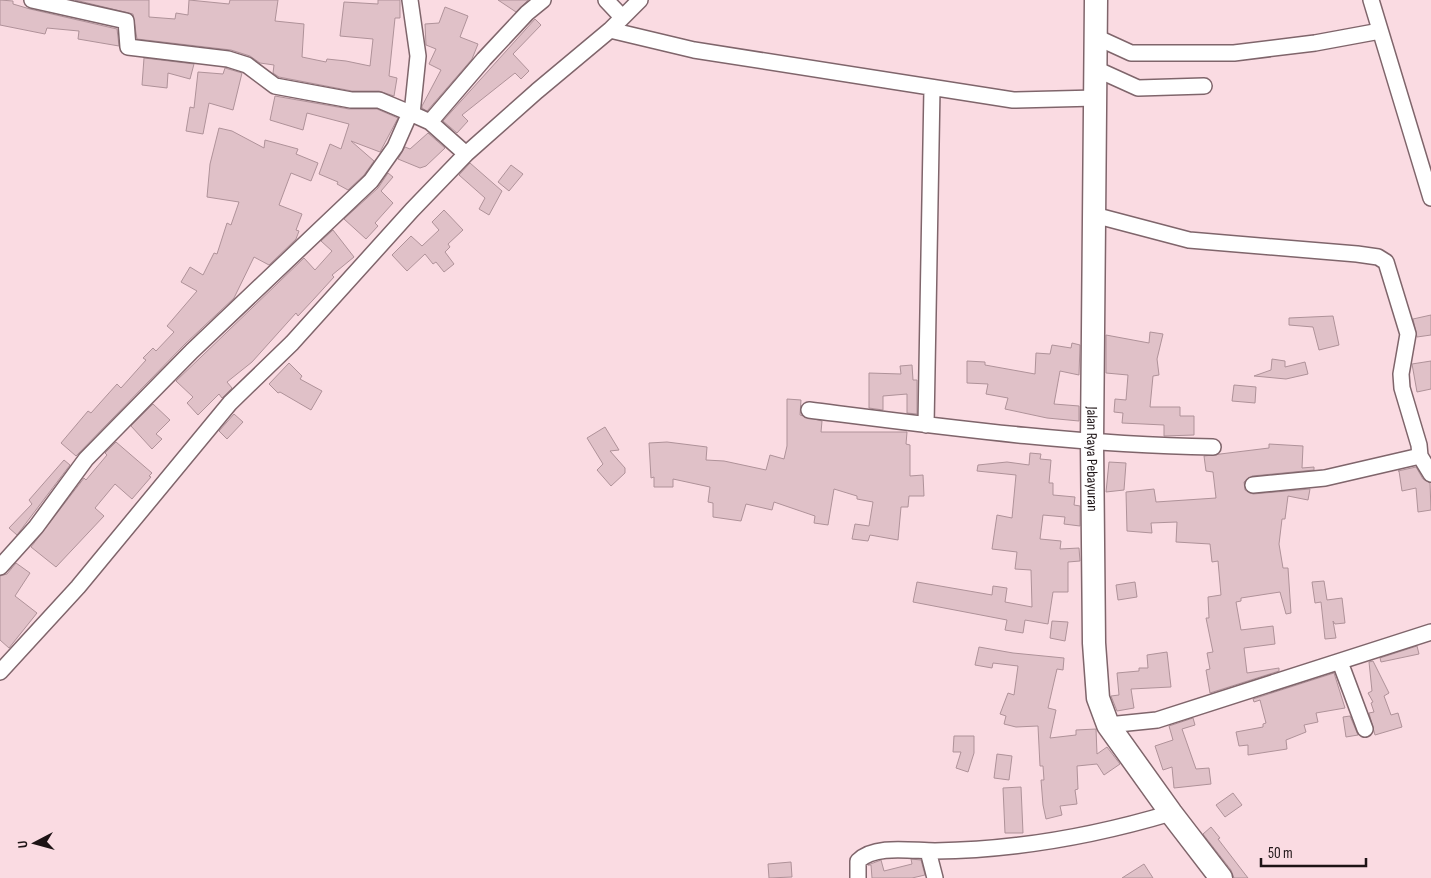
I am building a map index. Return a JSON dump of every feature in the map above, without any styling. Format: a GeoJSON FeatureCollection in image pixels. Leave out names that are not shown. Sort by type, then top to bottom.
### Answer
{"type":"FeatureCollection","features":[{"type":"Feature","properties":{"kind":"main road","name":"Jalan Raya Pebayuran"},"geometry":{"type":"LineString","coordinates":[[1096,0],[1092,442],[1094,643],[1098,698],[1108,725],[1171,814],[1221,878]]}},
{"type":"Feature","properties":{"kind":"street"},"geometry":{"type":"LineString","coordinates":[[32,0],[126,21],[128,47],[228,60],[247,65],[275,86],[351,100],[379,100],[430,122],[466,154]]}},
{"type":"Feature","properties":{"kind":"street"},"geometry":{"type":"LineString","coordinates":[[0,567],[36,527],[86,459],[144,398],[329,219],[352,201],[371,182],[395,148],[411,114],[418,56],[410,0]]}},
{"type":"Feature","properties":{"kind":"street"},"geometry":{"type":"LineString","coordinates":[[430,122],[484,59],[527,13],[543,0]]}},
{"type":"Feature","properties":{"kind":"street"},"geometry":{"type":"LineString","coordinates":[[606,0],[622,17]]}},
{"type":"Feature","properties":{"kind":"street"},"geometry":{"type":"LineString","coordinates":[[0,672],[78,587],[230,403],[292,343],[466,154],[610,30],[640,0]]}},
{"type":"Feature","properties":{"kind":"street"},"geometry":{"type":"LineString","coordinates":[[1371,0],[1431,198]]}},
{"type":"Feature","properties":{"kind":"street"},"geometry":{"type":"LineString","coordinates":[[610,30],[694,50],[1013,100],[1096,98]]}},
{"type":"Feature","properties":{"kind":"street"},"geometry":{"type":"LineString","coordinates":[[1096,37],[1131,53],[1234,53],[1315,43],[1380,31]]}},
{"type":"Feature","properties":{"kind":"street"},"geometry":{"type":"LineString","coordinates":[[1096,69],[1138,88],[1204,86]]}},
{"type":"Feature","properties":{"kind":"street"},"geometry":{"type":"LineString","coordinates":[[926,425],[932,88]]}},
{"type":"Feature","properties":{"kind":"street"},"geometry":{"type":"LineString","coordinates":[[1094,215],[1189,240],[1357,254],[1382,259],[1386,262],[1408,334],[1402,374],[1402,388],[1420,445],[1420,456],[1431,474]]}},
{"type":"Feature","properties":{"kind":"street"},"geometry":{"type":"LineString","coordinates":[[810,410],[926,425],[1092,442],[1148,446],[1213,447]]}},
{"type":"Feature","properties":{"kind":"street"},"geometry":{"type":"LineString","coordinates":[[1253,485],[1325,478],[1420,456]]}},
{"type":"Feature","properties":{"kind":"street"},"geometry":{"type":"LineString","coordinates":[[1108,725],[1157,720],[1431,632]]}},
{"type":"Feature","properties":{"kind":"street"},"geometry":{"type":"LineString","coordinates":[[1340,662],[1364,729]]}},
{"type":"Feature","properties":{"kind":"street"},"geometry":{"type":"LineString","coordinates":[[858,878],[858,861],[867,853],[977,850],[1026,845],[1118,829],[1171,814]]}},
{"type":"Feature","properties":{"kind":"street"},"geometry":{"type":"LineString","coordinates":[[928,851],[936,878]]}},
{"type":"Feature","properties":{"kind":"building"},"geometry":{"type":"Polygon","coordinates":[[[0,0],[13,1],[13,4],[30,9],[117,29],[119,46],[78,39],[79,31],[47,28],[45,34],[0,25],[0,0]]]}},
{"type":"Feature","properties":{"kind":"building"},"geometry":{"type":"Polygon","coordinates":[[[75,0],[149,0],[149,17],[175,19],[176,13],[188,15],[189,0],[229,4],[230,0],[278,0],[275,21],[304,24],[302,57],[326,62],[327,59],[346,61],[370,66],[373,39],[340,36],[344,2],[378,4],[378,0],[400,0],[400,18],[395,18],[389,76],[397,78],[394,96],[379,91],[352,91],[279,77],[273,73],[274,65],[260,63],[250,56],[231,50],[137,39],[133,14],[75,0]]]}},
{"type":"Feature","properties":{"kind":"building"},"geometry":{"type":"Polygon","coordinates":[[[498,0],[528,0],[516,12],[498,0]]]}},
{"type":"Feature","properties":{"kind":"building"},"geometry":{"type":"Polygon","coordinates":[[[445,7],[468,16],[460,37],[478,44],[472,59],[427,111],[422,106],[441,70],[429,64],[436,49],[426,45],[425,24],[439,23],[445,7]]]}},
{"type":"Feature","properties":{"kind":"building"},"geometry":{"type":"Polygon","coordinates":[[[535,19],[541,25],[513,54],[529,71],[521,79],[515,73],[462,115],[468,121],[457,133],[443,121],[535,19]]]}},
{"type":"Feature","properties":{"kind":"building"},"geometry":{"type":"Polygon","coordinates":[[[144,58],[194,64],[190,79],[168,73],[167,88],[142,85],[144,58]]]}},
{"type":"Feature","properties":{"kind":"building"},"geometry":{"type":"Polygon","coordinates":[[[225,68],[242,73],[233,110],[209,103],[203,134],[186,131],[190,107],[194,108],[198,72],[223,74],[225,68]]]}},
{"type":"Feature","properties":{"kind":"building"},"geometry":{"type":"Polygon","coordinates":[[[275,96],[349,109],[377,109],[398,118],[380,152],[351,141],[374,161],[364,175],[348,190],[337,184],[338,182],[319,174],[330,144],[341,149],[349,124],[307,113],[303,130],[270,120],[275,96]]]}},
{"type":"Feature","properties":{"kind":"building"},"geometry":{"type":"Polygon","coordinates":[[[219,128],[232,131],[264,148],[265,140],[298,149],[296,154],[318,163],[311,181],[291,173],[279,205],[302,214],[296,230],[299,231],[296,239],[269,265],[254,257],[234,298],[185,344],[76,456],[61,443],[88,411],[91,413],[117,384],[121,388],[146,360],[143,358],[153,348],[156,351],[174,332],[167,326],[197,291],[181,282],[190,267],[203,275],[214,253],[217,254],[227,223],[231,225],[239,202],[207,197],[210,164],[219,128]]]}},
{"type":"Feature","properties":{"kind":"building"},"geometry":{"type":"Polygon","coordinates":[[[428,133],[445,148],[426,166],[420,168],[398,159],[405,147],[410,149],[428,133]]]}},
{"type":"Feature","properties":{"kind":"building"},"geometry":{"type":"Polygon","coordinates":[[[470,163],[502,191],[489,215],[479,209],[485,198],[459,175],[470,163]]]}},
{"type":"Feature","properties":{"kind":"building"},"geometry":{"type":"Polygon","coordinates":[[[511,165],[523,174],[509,191],[498,182],[511,165]]]}},
{"type":"Feature","properties":{"kind":"building"},"geometry":{"type":"Polygon","coordinates":[[[388,173],[393,177],[381,191],[393,203],[375,223],[378,226],[366,239],[344,219],[378,188],[388,173]]]}},
{"type":"Feature","properties":{"kind":"building"},"geometry":{"type":"Polygon","coordinates":[[[444,210],[463,230],[448,244],[450,247],[445,252],[454,264],[444,272],[436,262],[433,264],[425,254],[407,271],[392,255],[411,236],[422,246],[439,230],[432,222],[444,210]]]}},
{"type":"Feature","properties":{"kind":"building"},"geometry":{"type":"Polygon","coordinates":[[[333,230],[354,257],[332,275],[334,277],[313,300],[298,316],[296,313],[252,362],[227,382],[232,388],[222,398],[219,394],[198,415],[187,403],[193,397],[176,381],[304,258],[315,270],[332,251],[321,241],[333,230]]]}},
{"type":"Feature","properties":{"kind":"building"},"geometry":{"type":"Polygon","coordinates":[[[1431,315],[1431,335],[1417,337],[1413,319],[1431,315]]]}},
{"type":"Feature","properties":{"kind":"building"},"geometry":{"type":"Polygon","coordinates":[[[1333,316],[1339,345],[1319,350],[1313,327],[1289,325],[1289,318],[1333,316]]]}},
{"type":"Feature","properties":{"kind":"building"},"geometry":{"type":"Polygon","coordinates":[[[1150,332],[1163,334],[1157,359],[1159,375],[1153,376],[1150,407],[1180,407],[1180,416],[1194,416],[1194,435],[1164,436],[1164,425],[1122,423],[1123,413],[1114,412],[1115,399],[1126,400],[1128,375],[1106,373],[1106,335],[1149,343],[1150,332]]]}},
{"type":"Feature","properties":{"kind":"building"},"geometry":{"type":"Polygon","coordinates":[[[1072,343],[1080,345],[1079,375],[1060,371],[1054,404],[1079,406],[1079,421],[1047,418],[1005,409],[1008,398],[986,394],[988,384],[967,383],[967,361],[985,362],[985,365],[1035,374],[1036,353],[1050,354],[1052,345],[1071,348],[1072,343]]]}},
{"type":"Feature","properties":{"kind":"building"},"geometry":{"type":"Polygon","coordinates":[[[1272,359],[1285,361],[1285,367],[1305,362],[1308,374],[1286,379],[1254,376],[1271,370],[1272,359]]]}},
{"type":"Feature","properties":{"kind":"building"},"geometry":{"type":"Polygon","coordinates":[[[1431,361],[1431,389],[1417,392],[1412,364],[1431,361]]]}},
{"type":"Feature","properties":{"kind":"building"},"geometry":{"type":"Polygon","coordinates":[[[289,363],[302,376],[300,379],[322,391],[311,410],[280,392],[278,393],[269,384],[289,363]]]}},
{"type":"Feature","properties":{"kind":"building"},"geometry":{"type":"Polygon","coordinates":[[[912,365],[913,380],[917,380],[917,414],[907,413],[907,394],[883,396],[883,410],[869,408],[869,373],[901,374],[900,366],[912,365]]]}},
{"type":"Feature","properties":{"kind":"building"},"geometry":{"type":"Polygon","coordinates":[[[1234,385],[1256,387],[1255,403],[1232,401],[1234,385]]]}},
{"type":"Feature","properties":{"kind":"building"},"geometry":{"type":"Polygon","coordinates":[[[787,399],[801,400],[800,415],[822,421],[821,432],[907,432],[906,444],[910,445],[910,476],[923,475],[924,496],[909,496],[908,507],[901,507],[898,540],[870,535],[868,541],[852,539],[855,524],[869,526],[873,502],[857,499],[857,496],[834,489],[828,525],[814,523],[815,516],[774,502],[772,510],[746,504],[741,521],[713,517],[713,503],[708,502],[710,487],[673,479],[673,487],[654,487],[654,477],[651,478],[649,443],[667,442],[707,447],[706,460],[724,461],[766,470],[770,455],[784,459],[787,446],[787,399]]]}},
{"type":"Feature","properties":{"kind":"building"},"geometry":{"type":"Polygon","coordinates":[[[153,404],[170,420],[156,434],[162,439],[152,449],[131,426],[153,404]]]}},
{"type":"Feature","properties":{"kind":"building"},"geometry":{"type":"Polygon","coordinates":[[[234,414],[243,422],[227,439],[219,431],[234,414]]]}},
{"type":"Feature","properties":{"kind":"building"},"geometry":{"type":"Polygon","coordinates":[[[605,427],[619,450],[610,451],[625,468],[625,473],[611,486],[597,470],[603,464],[587,438],[605,427]]]}},
{"type":"Feature","properties":{"kind":"building"},"geometry":{"type":"Polygon","coordinates":[[[116,442],[152,473],[149,476],[151,477],[132,499],[115,484],[95,508],[104,516],[56,567],[31,547],[84,478],[86,480],[107,455],[105,453],[116,442]]]}},
{"type":"Feature","properties":{"kind":"building"},"geometry":{"type":"Polygon","coordinates":[[[1269,444],[1303,446],[1302,468],[1314,467],[1314,470],[1252,476],[1244,482],[1245,490],[1253,494],[1310,489],[1308,500],[1288,496],[1285,519],[1282,519],[1279,544],[1283,568],[1288,568],[1291,613],[1286,614],[1280,592],[1241,598],[1241,601],[1236,602],[1241,630],[1273,626],[1275,644],[1244,648],[1247,673],[1279,668],[1279,671],[1210,693],[1206,670],[1210,669],[1207,653],[1213,652],[1206,618],[1209,618],[1208,597],[1221,595],[1218,561],[1212,562],[1210,544],[1176,542],[1177,522],[1151,523],[1152,533],[1127,531],[1126,492],[1154,489],[1156,502],[1216,498],[1213,472],[1206,471],[1204,456],[1269,448],[1269,444]]]}},
{"type":"Feature","properties":{"kind":"building"},"geometry":{"type":"Polygon","coordinates":[[[1030,453],[1041,454],[1040,459],[1051,460],[1049,483],[1053,483],[1053,495],[1075,497],[1074,505],[1080,506],[1080,526],[1064,524],[1065,517],[1043,515],[1040,539],[1061,541],[1060,549],[1079,548],[1080,561],[1068,562],[1068,592],[1053,592],[1048,624],[1025,620],[1023,633],[1005,630],[1007,620],[913,602],[917,582],[992,595],[993,586],[1007,588],[1005,602],[1032,607],[1031,570],[1015,569],[1017,552],[992,549],[997,515],[1012,518],[1016,475],[977,471],[978,465],[1007,462],[1029,465],[1030,453]]]}},
{"type":"Feature","properties":{"kind":"building"},"geometry":{"type":"Polygon","coordinates":[[[64,460],[70,465],[17,535],[9,528],[32,504],[29,500],[64,460]]]}},
{"type":"Feature","properties":{"kind":"building"},"geometry":{"type":"Polygon","coordinates":[[[1109,462],[1126,463],[1124,490],[1106,492],[1109,462]]]}},
{"type":"Feature","properties":{"kind":"building"},"geometry":{"type":"Polygon","coordinates":[[[1416,467],[1423,479],[1430,483],[1431,510],[1418,512],[1416,488],[1402,491],[1398,471],[1416,467]]]}},
{"type":"Feature","properties":{"kind":"building"},"geometry":{"type":"Polygon","coordinates":[[[16,563],[30,573],[15,596],[37,613],[9,648],[0,640],[0,576],[7,574],[16,563]]]}},
{"type":"Feature","properties":{"kind":"building"},"geometry":{"type":"Polygon","coordinates":[[[1324,581],[1327,600],[1342,598],[1345,623],[1335,624],[1333,621],[1336,638],[1325,639],[1321,602],[1315,603],[1312,582],[1324,581]]]}},
{"type":"Feature","properties":{"kind":"building"},"geometry":{"type":"Polygon","coordinates":[[[1135,582],[1137,597],[1118,600],[1116,585],[1135,582]]]}},
{"type":"Feature","properties":{"kind":"building"},"geometry":{"type":"Polygon","coordinates":[[[1052,621],[1068,622],[1065,641],[1050,638],[1052,621]]]}},
{"type":"Feature","properties":{"kind":"building"},"geometry":{"type":"Polygon","coordinates":[[[1417,646],[1419,654],[1381,662],[1380,658],[1417,646]]]}},
{"type":"Feature","properties":{"kind":"building"},"geometry":{"type":"Polygon","coordinates":[[[979,647],[1013,653],[1064,658],[1063,670],[1057,669],[1048,708],[1056,710],[1050,738],[1076,735],[1076,730],[1096,729],[1097,754],[1107,747],[1120,764],[1104,775],[1097,764],[1077,766],[1078,789],[1075,790],[1077,804],[1060,806],[1062,815],[1046,819],[1043,805],[1041,780],[1044,780],[1043,766],[1040,766],[1038,726],[1016,727],[1004,724],[1006,716],[1000,714],[1008,693],[1014,695],[1018,666],[993,663],[992,668],[975,665],[979,647]]]}},
{"type":"Feature","properties":{"kind":"building"},"geometry":{"type":"Polygon","coordinates":[[[1167,652],[1171,687],[1131,689],[1134,708],[1117,711],[1111,696],[1119,695],[1117,673],[1139,671],[1139,668],[1148,668],[1147,655],[1167,652]]]}},
{"type":"Feature","properties":{"kind":"building"},"geometry":{"type":"Polygon","coordinates":[[[1373,661],[1389,693],[1384,696],[1391,715],[1398,713],[1402,727],[1375,735],[1369,713],[1374,712],[1371,703],[1373,702],[1368,693],[1372,691],[1369,662],[1373,661]]]}},
{"type":"Feature","properties":{"kind":"building"},"geometry":{"type":"Polygon","coordinates":[[[1334,673],[1345,708],[1316,713],[1318,722],[1304,725],[1306,732],[1286,740],[1287,749],[1248,755],[1248,745],[1239,746],[1236,732],[1263,727],[1263,724],[1266,723],[1260,700],[1254,702],[1253,699],[1334,673]]]}},
{"type":"Feature","properties":{"kind":"building"},"geometry":{"type":"Polygon","coordinates":[[[1350,716],[1358,735],[1346,737],[1343,717],[1350,716]]]}},
{"type":"Feature","properties":{"kind":"building"},"geometry":{"type":"Polygon","coordinates":[[[1193,718],[1195,725],[1182,729],[1196,769],[1209,768],[1211,784],[1174,788],[1172,767],[1163,770],[1155,746],[1173,740],[1169,726],[1193,718]]]}},
{"type":"Feature","properties":{"kind":"building"},"geometry":{"type":"Polygon","coordinates":[[[954,736],[974,736],[974,753],[968,772],[956,768],[961,752],[953,752],[954,736]]]}},
{"type":"Feature","properties":{"kind":"building"},"geometry":{"type":"Polygon","coordinates":[[[997,754],[1012,756],[1009,780],[994,778],[997,754]]]}},
{"type":"Feature","properties":{"kind":"building"},"geometry":{"type":"Polygon","coordinates":[[[1021,787],[1023,833],[1005,833],[1003,788],[1021,787]]]}},
{"type":"Feature","properties":{"kind":"building"},"geometry":{"type":"Polygon","coordinates":[[[1233,793],[1242,805],[1225,817],[1216,805],[1233,793]]]}},
{"type":"Feature","properties":{"kind":"building"},"geometry":{"type":"Polygon","coordinates":[[[1211,827],[1248,878],[1234,878],[1231,870],[1203,834],[1211,827]]]}},
{"type":"Feature","properties":{"kind":"building"},"geometry":{"type":"Polygon","coordinates":[[[911,859],[921,860],[925,875],[912,878],[872,878],[871,865],[868,865],[881,860],[884,871],[912,864],[911,859]]]}},
{"type":"Feature","properties":{"kind":"building"},"geometry":{"type":"Polygon","coordinates":[[[791,862],[792,877],[769,878],[768,864],[791,862]]]}},
{"type":"Feature","properties":{"kind":"building"},"geometry":{"type":"Polygon","coordinates":[[[1144,864],[1153,878],[1122,878],[1144,864]]]}}]}
